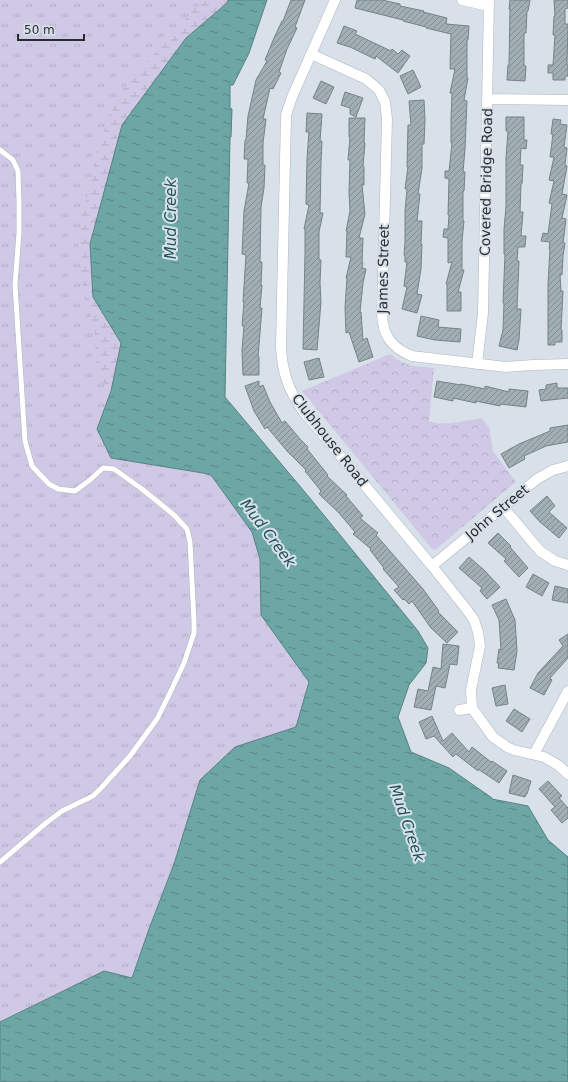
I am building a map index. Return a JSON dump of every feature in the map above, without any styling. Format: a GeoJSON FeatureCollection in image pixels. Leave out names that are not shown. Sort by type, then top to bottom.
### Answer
{"type":"FeatureCollection","features":[{"type":"Feature","properties":{"kind":"street","name":"Clubhouse Road"},"geometry":{"type":"LineString","coordinates":[[335,0],[292,96],[286,115],[281,346],[284,375],[294,398],[303,411],[432,566],[468,610],[474,620],[480,646],[471,690],[472,708]]}},
{"type":"Feature","properties":{"kind":"street"},"geometry":{"type":"LineString","coordinates":[[462,0],[489,3]]}},
{"type":"Feature","properties":{"kind":"street","name":"Covered Bridge Road"},"geometry":{"type":"LineString","coordinates":[[477,364],[483,313],[489,3]]}},
{"type":"Feature","properties":{"kind":"street","name":"James Street"},"geometry":{"type":"LineString","coordinates":[[311,54],[366,79],[379,90],[385,102],[387,119],[382,325],[387,337],[396,348],[412,356],[511,368],[533,365],[568,364]]}},
{"type":"Feature","properties":{"kind":"street"},"geometry":{"type":"LineString","coordinates":[[487,99],[568,100]]}},
{"type":"Feature","properties":{"kind":"street","name":"John Street"},"geometry":{"type":"LineString","coordinates":[[432,566],[537,479],[553,470],[568,466]]}},
{"type":"Feature","properties":{"kind":"street"},"geometry":{"type":"LineString","coordinates":[[503,507],[540,551],[554,561],[568,565]]}},
{"type":"Feature","properties":{"kind":"street"},"geometry":{"type":"LineString","coordinates":[[534,754],[568,691]]}},
{"type":"Feature","properties":{"kind":"street"},"geometry":{"type":"LineString","coordinates":[[459,710],[472,708],[493,737],[507,747],[534,754],[552,761],[568,774]]}},
{"type":"Feature","properties":{"kind":"lane"},"geometry":{"type":"LineString","coordinates":[[0,150],[13,160],[18,171],[19,233],[15,285],[25,441],[32,466],[49,484],[58,489],[66,490],[75,490],[90,480],[103,468],[114,470],[142,489],[174,515],[187,530],[190,542],[194,633],[184,663],[169,695],[156,719],[130,756],[93,796],[62,811],[0,862]]}},
{"type":"Feature","properties":{"kind":"green space"},"geometry":{"type":"Polygon","coordinates":[[[0,0],[228,0],[186,38],[122,125],[90,244],[111,391],[97,429],[211,475],[252,532],[260,559],[261,615],[309,682],[297,727],[235,747],[174,864],[132,978],[104,971],[0,1022],[0,0]]]}},
{"type":"Feature","properties":{"kind":"green space"},"geometry":{"type":"Polygon","coordinates":[[[206,0],[228,0],[227,3],[186,38],[122,125],[90,244],[93,297],[121,343],[111,391],[101,381],[97,369],[94,324],[85,299],[78,251],[82,211],[89,193],[98,144],[111,115],[115,100],[135,74],[195,8],[206,0]]]}},
{"type":"Feature","properties":{"kind":"green space"},"geometry":{"type":"Polygon","coordinates":[[[390,354],[406,364],[434,368],[429,421],[433,423],[446,423],[481,418],[489,427],[493,451],[516,482],[435,550],[432,549],[302,391],[390,354]]]}},
{"type":"Feature","properties":{"kind":"water","name":"Mud Creek"},"geometry":{"type":"Polygon","coordinates":[[[228,0],[267,0],[249,53],[233,85],[230,85],[230,108],[232,109],[230,137],[225,397],[418,631],[428,648],[426,663],[409,685],[398,717],[411,752],[449,768],[492,799],[528,806],[548,840],[568,857],[568,1082],[0,1082],[0,1022],[104,971],[132,978],[174,864],[200,780],[235,747],[296,727],[309,682],[261,615],[260,559],[252,532],[211,475],[111,458],[97,429],[111,391],[121,343],[93,297],[90,244],[122,125],[186,38],[227,3],[228,0]]]}},
{"type":"Feature","properties":{"kind":"building"},"geometry":{"type":"Polygon","coordinates":[[[291,0],[305,0],[295,27],[297,28],[287,49],[279,72],[281,73],[273,89],[270,88],[263,119],[266,119],[263,143],[263,165],[265,165],[264,188],[261,207],[260,262],[262,262],[262,285],[260,308],[262,308],[258,357],[259,375],[243,375],[242,350],[244,326],[242,326],[246,255],[242,254],[244,211],[249,183],[247,183],[248,159],[244,159],[248,116],[256,80],[267,61],[265,60],[291,0]]]}},
{"type":"Feature","properties":{"kind":"building"},"geometry":{"type":"Polygon","coordinates":[[[357,0],[382,0],[400,4],[400,6],[447,18],[446,24],[469,26],[467,40],[468,78],[464,100],[467,101],[463,172],[465,172],[463,191],[464,221],[462,270],[464,270],[458,292],[461,292],[461,311],[447,311],[446,284],[452,262],[448,263],[448,238],[443,237],[444,229],[448,229],[449,215],[449,179],[445,178],[445,171],[449,171],[452,143],[452,93],[450,93],[455,69],[450,69],[451,34],[355,8],[357,0]]]}},
{"type":"Feature","properties":{"kind":"building"},"geometry":{"type":"Polygon","coordinates":[[[510,0],[530,0],[527,11],[526,33],[524,33],[524,66],[526,66],[525,81],[507,80],[509,65],[510,0]]]}},
{"type":"Feature","properties":{"kind":"building"},"geometry":{"type":"Polygon","coordinates":[[[554,0],[568,0],[568,8],[565,9],[565,24],[568,24],[568,76],[565,76],[565,80],[553,80],[553,73],[548,73],[548,65],[553,65],[555,35],[553,35],[555,16],[554,0]]]}},
{"type":"Feature","properties":{"kind":"building"},"geometry":{"type":"Polygon","coordinates":[[[344,26],[357,31],[355,34],[391,51],[392,49],[398,54],[402,50],[410,56],[398,73],[376,56],[375,59],[350,47],[337,43],[344,26]]]}},
{"type":"Feature","properties":{"kind":"building"},"geometry":{"type":"Polygon","coordinates":[[[413,70],[421,87],[408,94],[400,76],[413,70]]]}},
{"type":"Feature","properties":{"kind":"building"},"geometry":{"type":"Polygon","coordinates":[[[321,81],[334,87],[326,104],[313,98],[321,81]]]}},
{"type":"Feature","properties":{"kind":"building"},"geometry":{"type":"Polygon","coordinates":[[[345,92],[363,98],[356,117],[350,114],[350,108],[341,105],[345,92]]]}},
{"type":"Feature","properties":{"kind":"building"},"geometry":{"type":"Polygon","coordinates":[[[424,100],[424,144],[422,144],[422,168],[418,194],[420,194],[417,221],[422,221],[421,269],[417,294],[422,295],[417,313],[402,309],[407,287],[404,286],[407,262],[405,262],[404,255],[407,189],[405,189],[408,167],[408,125],[411,125],[409,101],[424,100]]]}},
{"type":"Feature","properties":{"kind":"building"},"geometry":{"type":"Polygon","coordinates":[[[307,113],[322,114],[320,141],[322,141],[320,213],[323,213],[319,232],[321,302],[317,350],[303,349],[305,254],[304,229],[309,205],[306,204],[309,132],[306,132],[307,113]]]}},
{"type":"Feature","properties":{"kind":"building"},"geometry":{"type":"Polygon","coordinates":[[[506,117],[524,117],[524,140],[527,140],[526,149],[521,148],[520,165],[523,165],[520,212],[523,212],[521,236],[526,236],[525,247],[518,247],[517,261],[519,261],[517,309],[521,309],[517,350],[499,346],[503,330],[504,303],[504,229],[508,131],[506,131],[506,117]]]}},
{"type":"Feature","properties":{"kind":"building"},"geometry":{"type":"Polygon","coordinates":[[[349,118],[365,118],[363,166],[364,185],[362,185],[365,214],[359,238],[363,238],[362,268],[366,269],[360,312],[363,340],[367,338],[373,357],[359,362],[349,332],[346,333],[346,278],[351,257],[346,257],[346,231],[350,211],[350,160],[348,160],[350,137],[349,118]]]}},
{"type":"Feature","properties":{"kind":"building"},"geometry":{"type":"Polygon","coordinates":[[[553,119],[561,120],[560,124],[567,125],[564,147],[567,148],[565,165],[567,166],[562,194],[567,195],[562,218],[566,219],[563,243],[565,243],[562,275],[560,275],[561,291],[563,291],[561,330],[562,342],[555,342],[555,345],[548,345],[550,242],[541,241],[543,233],[548,234],[552,204],[549,203],[554,181],[549,180],[554,157],[550,157],[553,119]]]}},
{"type":"Feature","properties":{"kind":"building"},"geometry":{"type":"Polygon","coordinates":[[[421,316],[439,320],[438,327],[461,329],[460,342],[435,340],[417,336],[421,316]]]}},
{"type":"Feature","properties":{"kind":"building"},"geometry":{"type":"Polygon","coordinates":[[[319,358],[324,377],[309,380],[304,362],[319,358]]]}},
{"type":"Feature","properties":{"kind":"building"},"geometry":{"type":"Polygon","coordinates":[[[259,381],[259,387],[263,385],[270,402],[282,423],[285,421],[308,447],[307,449],[328,475],[327,476],[347,495],[346,496],[363,516],[360,518],[378,533],[376,535],[423,589],[439,611],[438,612],[458,632],[447,643],[431,628],[412,601],[409,604],[394,590],[399,587],[383,569],[384,568],[370,550],[371,549],[353,534],[355,532],[339,513],[319,494],[321,491],[305,471],[306,470],[287,451],[267,427],[265,429],[254,411],[245,386],[259,381]]]}},
{"type":"Feature","properties":{"kind":"building"},"geometry":{"type":"Polygon","coordinates":[[[437,381],[485,389],[485,386],[509,392],[509,389],[528,391],[526,407],[500,404],[500,406],[453,398],[453,401],[434,397],[437,381]]]}},
{"type":"Feature","properties":{"kind":"building"},"geometry":{"type":"Polygon","coordinates":[[[557,383],[557,388],[568,388],[568,398],[541,401],[539,390],[546,389],[546,385],[557,383]]]}},
{"type":"Feature","properties":{"kind":"building"},"geometry":{"type":"Polygon","coordinates":[[[568,425],[568,442],[546,446],[524,456],[525,459],[509,468],[501,454],[519,444],[550,431],[550,428],[568,425]]]}},
{"type":"Feature","properties":{"kind":"building"},"geometry":{"type":"Polygon","coordinates":[[[547,496],[555,506],[549,512],[567,528],[559,538],[540,522],[530,511],[547,496]]]}},
{"type":"Feature","properties":{"kind":"building"},"geometry":{"type":"Polygon","coordinates":[[[498,533],[511,546],[510,547],[528,568],[519,577],[504,561],[506,559],[488,543],[498,533]]]}},
{"type":"Feature","properties":{"kind":"building"},"geometry":{"type":"Polygon","coordinates":[[[469,557],[500,587],[487,599],[480,591],[482,588],[459,568],[469,557]]]}},
{"type":"Feature","properties":{"kind":"building"},"geometry":{"type":"Polygon","coordinates":[[[533,574],[549,583],[542,596],[526,587],[533,574]]]}},
{"type":"Feature","properties":{"kind":"building"},"geometry":{"type":"Polygon","coordinates":[[[555,586],[568,589],[568,603],[552,600],[555,586]]]}},
{"type":"Feature","properties":{"kind":"building"},"geometry":{"type":"Polygon","coordinates":[[[506,599],[515,620],[517,651],[514,670],[498,668],[499,663],[497,663],[499,649],[501,650],[499,620],[492,605],[506,599]]]}},
{"type":"Feature","properties":{"kind":"building"},"geometry":{"type":"Polygon","coordinates":[[[568,634],[568,658],[550,678],[552,680],[544,695],[530,688],[538,673],[563,646],[559,640],[568,634]]]}},
{"type":"Feature","properties":{"kind":"building"},"geometry":{"type":"Polygon","coordinates":[[[443,644],[459,646],[457,665],[450,664],[445,688],[436,686],[431,710],[414,707],[418,689],[428,691],[433,667],[441,669],[443,644]]]}},
{"type":"Feature","properties":{"kind":"building"},"geometry":{"type":"Polygon","coordinates":[[[505,685],[508,704],[496,706],[492,688],[505,685]]]}},
{"type":"Feature","properties":{"kind":"building"},"geometry":{"type":"Polygon","coordinates":[[[514,709],[530,719],[522,732],[506,721],[514,709]]]}},
{"type":"Feature","properties":{"kind":"building"},"geometry":{"type":"Polygon","coordinates":[[[432,716],[443,741],[452,733],[469,752],[472,747],[491,762],[492,761],[507,771],[499,783],[478,769],[478,771],[456,754],[453,757],[434,736],[426,739],[419,722],[432,716]]]}},
{"type":"Feature","properties":{"kind":"building"},"geometry":{"type":"Polygon","coordinates":[[[513,775],[531,781],[525,797],[509,793],[513,775]]]}},
{"type":"Feature","properties":{"kind":"building"},"geometry":{"type":"Polygon","coordinates":[[[548,781],[562,796],[559,798],[568,808],[568,818],[562,823],[551,810],[555,807],[539,789],[548,781]]]}}]}
